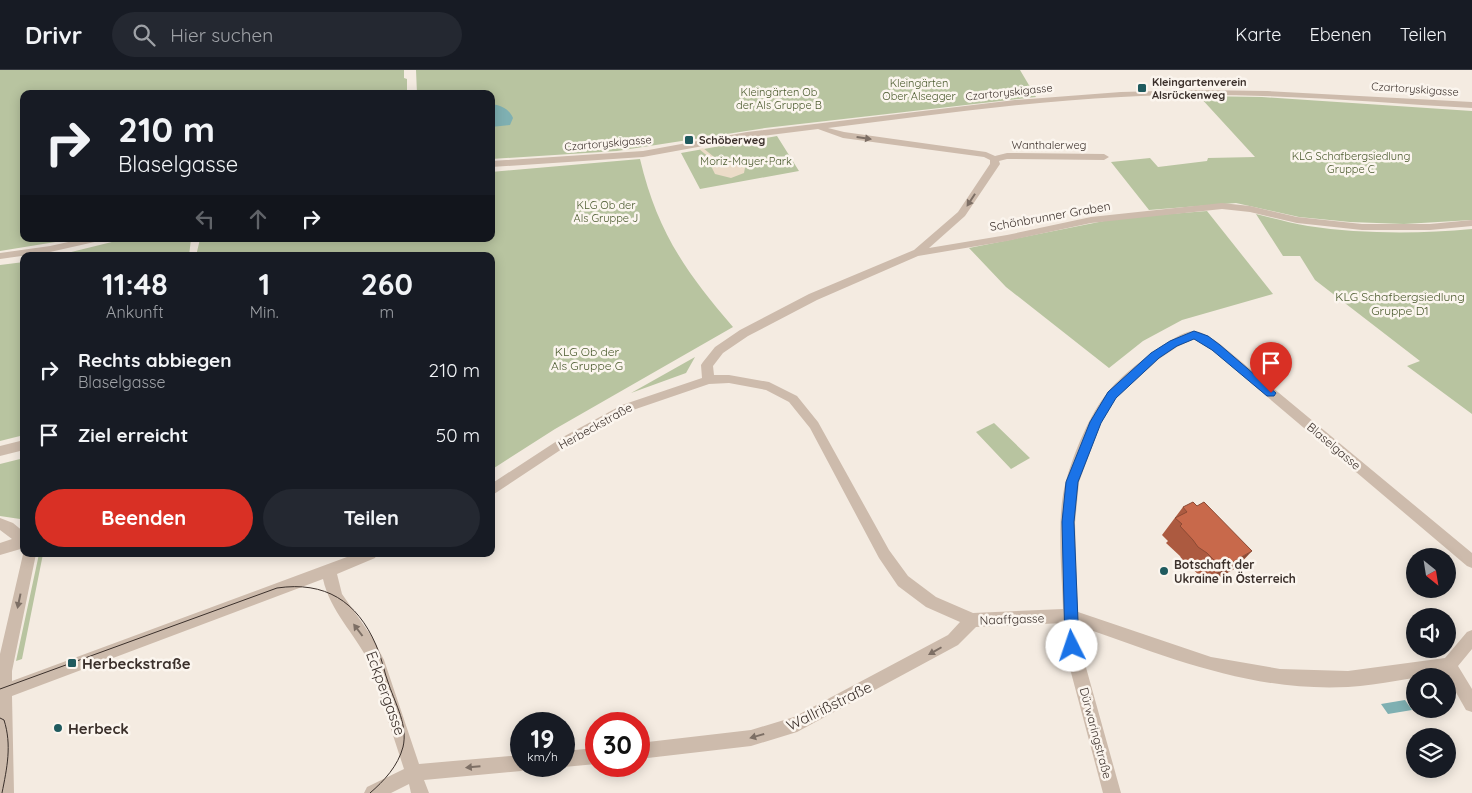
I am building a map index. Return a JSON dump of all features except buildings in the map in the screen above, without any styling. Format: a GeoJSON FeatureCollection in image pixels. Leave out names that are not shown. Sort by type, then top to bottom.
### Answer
{"type":"FeatureCollection","features":[{"type":"Feature","properties":{"kind":"street","name":"Czartoryskigasse"},"geometry":{"type":"LineString","coordinates":[[495,164],[643,154],[747,135],[1015,103],[1147,93],[1266,93],[1472,106]]}},
{"type":"Feature","properties":{"kind":"street"},"geometry":{"type":"LineString","coordinates":[[817,127],[843,135],[986,155],[994,159],[995,164],[962,214],[916,253]]}},
{"type":"Feature","properties":{"kind":"street","name":"Wanthalerweg"},"geometry":{"type":"LineString","coordinates":[[994,159],[1008,156],[1104,157]]}},
{"type":"Feature","properties":{"kind":"street","name":"Schönbrunner Graben"},"geometry":{"type":"LineString","coordinates":[[708,380],[707,365],[713,357],[719,350],[744,333],[813,297],[916,253],[1007,238],[1091,220],[1222,206],[1236,206],[1297,220],[1344,226],[1396,227],[1472,224]]}},
{"type":"Feature","properties":{"kind":"street"},"geometry":{"type":"LineString","coordinates":[[29,252],[82,242]]}},
{"type":"Feature","properties":{"kind":"street"},"geometry":{"type":"LineString","coordinates":[[0,256],[20,253]]}},
{"type":"Feature","properties":{"kind":"street","name":"Blaselgasse"},"geometry":{"type":"LineString","coordinates":[[1194,335],[1216,347],[1472,562]]}},
{"type":"Feature","properties":{"kind":"street","name":"Dürwaringstraße"},"geometry":{"type":"LineString","coordinates":[[1112,793],[1072,646],[1068,522],[1072,482],[1095,422],[1112,395],[1155,356],[1173,344],[1194,335]]}},
{"type":"Feature","properties":{"kind":"street","name":"Herbeckstraße"},"geometry":{"type":"LineString","coordinates":[[495,488],[568,440],[626,408],[708,380]]}},
{"type":"Feature","properties":{"kind":"street","name":"Naaffgasse"},"geometry":{"type":"LineString","coordinates":[[708,380],[729,380],[769,386],[793,399],[814,425],[884,554],[903,581],[931,602],[972,620],[1070,616],[1211,664],[1280,677],[1348,679],[1449,665]]}},
{"type":"Feature","properties":{"kind":"street"},"geometry":{"type":"LineString","coordinates":[[0,451],[20,446]]}},
{"type":"Feature","properties":{"kind":"street"},"geometry":{"type":"LineString","coordinates":[[0,524],[8,527],[20,538]]}},
{"type":"Feature","properties":{"kind":"street"},"geometry":{"type":"LineString","coordinates":[[0,549],[20,543]]}},
{"type":"Feature","properties":{"kind":"street"},"geometry":{"type":"LineString","coordinates":[[5,793],[2,692],[4,670],[28,557]]}},
{"type":"Feature","properties":{"kind":"street"},"geometry":{"type":"LineString","coordinates":[[2,692],[363,557]]}},
{"type":"Feature","properties":{"kind":"street","name":"Eckpergasse"},"geometry":{"type":"LineString","coordinates":[[329,571],[335,596],[367,641],[376,660],[420,793]]}},
{"type":"Feature","properties":{"kind":"street","name":"Wallrißstraße"},"geometry":{"type":"LineString","coordinates":[[650,750],[751,738],[797,724],[953,640],[972,620]]}},
{"type":"Feature","properties":{"kind":"street"},"geometry":{"type":"LineString","coordinates":[[1472,637],[1449,665],[1472,704]]}},
{"type":"Feature","properties":{"kind":"street"},"geometry":{"type":"LineString","coordinates":[[373,793],[413,773],[510,764]]}},
{"type":"Feature","properties":{"kind":"green space"},"geometry":{"type":"Polygon","coordinates":[[[0,70],[404,70],[404,78],[407,79],[407,90],[20,90],[20,242],[56,242],[0,251],[0,70]]]}},
{"type":"Feature","properties":{"kind":"green space"},"geometry":{"type":"Polygon","coordinates":[[[416,70],[1020,70],[1036,97],[765,128],[617,151],[495,159],[495,90],[417,90],[416,70]]]}},
{"type":"Feature","properties":{"kind":"green space","name":"KLG Schafbergsiedlung Gruppe C"},"geometry":{"type":"Polygon","coordinates":[[[1199,96],[1262,97],[1472,111],[1472,220],[1404,224],[1350,222],[1299,217],[1236,203],[1149,210],[1111,162],[1150,158],[1158,167],[1207,161],[1208,158],[1255,157],[1199,96]]]}},
{"type":"Feature","properties":{"kind":"green space","name":"Moriz-Mayer-Park"},"geometry":{"type":"Polygon","coordinates":[[[777,136],[799,171],[700,189],[681,153],[777,136]]]}},
{"type":"Feature","properties":{"kind":"green space"},"geometry":{"type":"Polygon","coordinates":[[[640,159],[655,208],[675,249],[701,287],[733,327],[555,429],[495,467],[495,252],[197,252],[199,242],[495,242],[495,172],[640,159]]]}},
{"type":"Feature","properties":{"kind":"green space"},"geometry":{"type":"Polygon","coordinates":[[[1207,211],[1273,294],[1182,320],[1143,341],[1109,368],[1006,287],[969,248],[1119,218],[1207,211]]]}},
{"type":"Feature","properties":{"kind":"green space","name":"KLG Schafbergsiedlung Gruppe D1"},"geometry":{"type":"Polygon","coordinates":[[[1256,214],[1308,226],[1349,231],[1431,232],[1472,229],[1472,414],[1407,366],[1420,361],[1315,280],[1300,256],[1283,256],[1256,214]]]}},
{"type":"Feature","properties":{"kind":"green space"},"geometry":{"type":"Polygon","coordinates":[[[112,242],[191,242],[189,252],[71,252],[112,242]]]}},
{"type":"Feature","properties":{"kind":"green space"},"geometry":{"type":"Polygon","coordinates":[[[20,262],[20,436],[0,441],[0,265],[20,262]]]}},
{"type":"Feature","properties":{"kind":"green space"},"geometry":{"type":"Polygon","coordinates":[[[695,357],[686,373],[631,393],[695,357]]]}},
{"type":"Feature","properties":{"kind":"green space"},"geometry":{"type":"Polygon","coordinates":[[[994,423],[1030,458],[1011,469],[976,432],[994,423]]]}},
{"type":"Feature","properties":{"kind":"green space"},"geometry":{"type":"Polygon","coordinates":[[[20,459],[20,519],[0,516],[0,464],[20,459]]]}},
{"type":"Feature","properties":{"kind":"green space"},"geometry":{"type":"Polygon","coordinates":[[[38,557],[42,557],[22,659],[16,661],[38,557]]]}},
{"type":"Feature","properties":{"kind":"shaded area"},"geometry":{"type":"Polygon","coordinates":[[[703,148],[719,161],[732,159],[741,162],[745,168],[744,173],[731,178],[715,174],[712,168],[716,163],[699,149],[703,148]]]}},
{"type":"Feature","properties":{"kind":"water"},"geometry":{"type":"Polygon","coordinates":[[[495,105],[501,106],[509,112],[513,118],[510,125],[495,127],[495,105]]]}},
{"type":"Feature","properties":{"kind":"water"},"geometry":{"type":"Polygon","coordinates":[[[1405,700],[1406,711],[1388,714],[1381,704],[1405,700]]]}},
{"type":"Feature","properties":{"kind":"tram line"},"geometry":{"type":"LineString","coordinates":[[0,689],[277,588],[310,588],[324,591],[337,597],[349,606],[368,630],[378,650],[403,723],[403,747],[398,761],[370,793]]}},
{"type":"Feature","properties":{"kind":"tram line"},"geometry":{"type":"LineString","coordinates":[[0,718],[4,720],[8,738],[7,766],[2,793]]}},
{"type":"Feature","properties":{"kind":"place","name":"Kleingartenverein Alsrückenweg"},"geometry":{"type":"Point","coordinates":[1142,88]}},
{"type":"Feature","properties":{"kind":"place","name":"Schöberweg"},"geometry":{"type":"Point","coordinates":[689,140]}},
{"type":"Feature","properties":{"kind":"place","name":"Botschaft der Ukraine in Österreich"},"geometry":{"type":"Point","coordinates":[1164,571]}},
{"type":"Feature","properties":{"kind":"place","name":"Herbeckstraße"},"geometry":{"type":"Point","coordinates":[72,663]}},
{"type":"Feature","properties":{"kind":"place","name":"Herbeck"},"geometry":{"type":"Point","coordinates":[58,728]}},
{"type":"Feature","properties":{"kind":"route"},"geometry":{"type":"LineString","coordinates":[[1072,646],[1068,522],[1072,482],[1095,422],[1112,395],[1155,356],[1173,344],[1194,335],[1216,347],[1271,393]]}},
{"type":"Feature","properties":{"kind":"park label","name":"Kleingärten Ober Alsegger"},"geometry":{"type":"Point","coordinates":[919,89]}},
{"type":"Feature","properties":{"kind":"park label","name":"Kleingärten Ob der Als Gruppe B"},"geometry":{"type":"Point","coordinates":[779,98]}},
{"type":"Feature","properties":{"kind":"park label","name":"KLG Ob der Als Gruppe J"},"geometry":{"type":"Point","coordinates":[606,211]}},
{"type":"Feature","properties":{"kind":"park label","name":"KLG Ob der Als Gruppe G"},"geometry":{"type":"Point","coordinates":[587,358]}}]}
